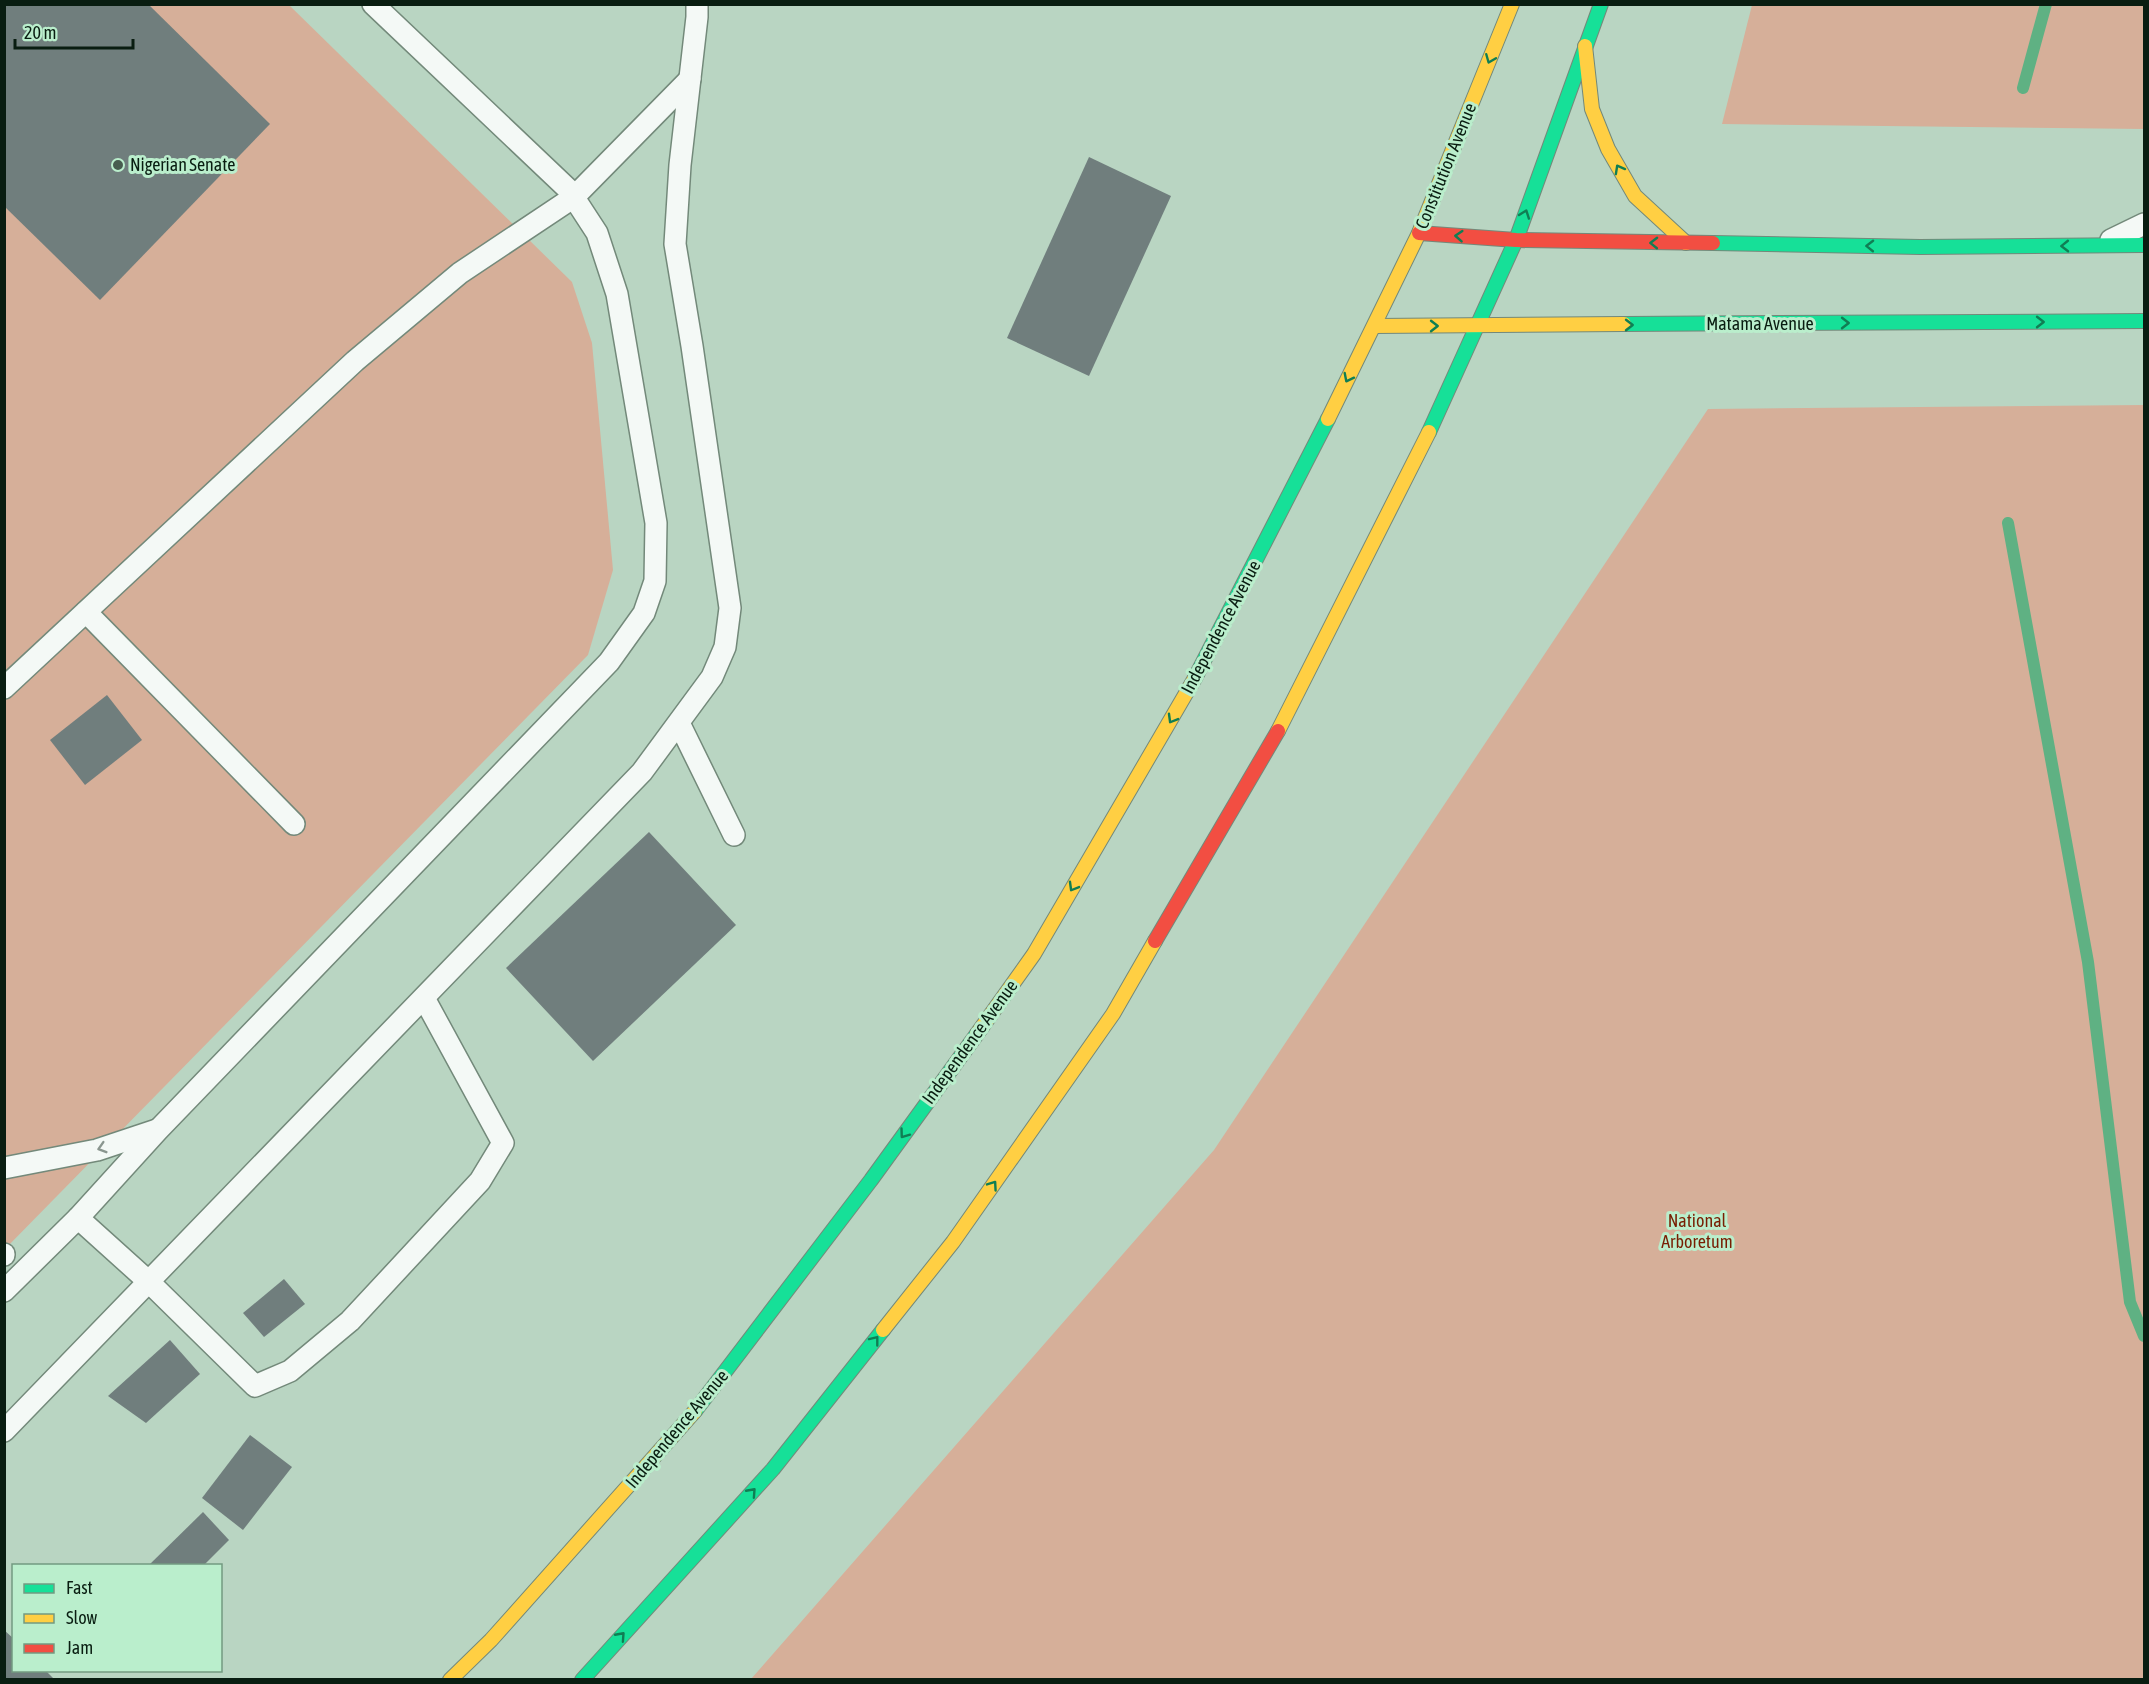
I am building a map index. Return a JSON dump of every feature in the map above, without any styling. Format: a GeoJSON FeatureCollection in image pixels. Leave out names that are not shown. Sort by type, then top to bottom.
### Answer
{"type":"FeatureCollection","features":[{"type":"Feature","properties":{"kind":"main road","name":"Constitution Avenue"},"geometry":{"type":"LineString","coordinates":[[1375,326],[1419,233],[1512,4]]}},
{"type":"Feature","properties":{"kind":"main road"},"geometry":{"type":"LineString","coordinates":[[582,1680],[773,1469],[952,1242],[1113,1014],[1284,720],[1419,452],[1516,240],[1601,4]]}},
{"type":"Feature","properties":{"kind":"main road"},"geometry":{"type":"LineString","coordinates":[[1585,46],[1592,109],[1608,149],[1635,196],[1686,243]]}},
{"type":"Feature","properties":{"kind":"main road"},"geometry":{"type":"LineString","coordinates":[[1419,233],[1516,240],[1920,247],[2145,245]]}},
{"type":"Feature","properties":{"kind":"main road","name":"Matama Avenue"},"geometry":{"type":"LineString","coordinates":[[1375,326],[2145,321]]}},
{"type":"Feature","properties":{"kind":"main road","name":"Independence Avenue"},"geometry":{"type":"LineString","coordinates":[[450,1680],[491,1640],[705,1400],[871,1180],[1034,954],[1202,666],[1375,326]]}},
{"type":"Feature","properties":{"kind":"lane"},"geometry":{"type":"LineString","coordinates":[[4,1291],[78,1218],[158,1130],[609,662],[644,613],[655,581],[656,523],[617,294],[597,233],[574,197],[373,4]]}},
{"type":"Feature","properties":{"kind":"lane"},"geometry":{"type":"LineString","coordinates":[[4,1431],[642,772],[712,677],[725,647],[730,608],[675,244],[680,165],[697,4]]}},
{"type":"Feature","properties":{"kind":"lane"},"geometry":{"type":"LineString","coordinates":[[4,688],[355,361],[460,273],[574,197],[690,79]]}},
{"type":"Feature","properties":{"kind":"lane"},"geometry":{"type":"LineString","coordinates":[[2099,245],[2145,224]]}},
{"type":"Feature","properties":{"kind":"lane"},"geometry":{"type":"LineString","coordinates":[[86,612],[294,824]]}},
{"type":"Feature","properties":{"kind":"lane"},"geometry":{"type":"LineString","coordinates":[[679,723],[734,835]]}},
{"type":"Feature","properties":{"kind":"lane"},"geometry":{"type":"LineString","coordinates":[[78,1218],[149,1282],[255,1386],[290,1371],[350,1321],[480,1181],[503,1143],[424,998]]}},
{"type":"Feature","properties":{"kind":"lane"},"geometry":{"type":"LineString","coordinates":[[4,1168],[97,1150],[158,1130]]}},
{"type":"Feature","properties":{"kind":"green space"},"geometry":{"type":"Polygon","coordinates":[[[5,5],[289,5],[572,282],[592,343],[613,570],[588,655],[5,1249],[5,5]]]}},
{"type":"Feature","properties":{"kind":"green space"},"geometry":{"type":"Polygon","coordinates":[[[1752,5],[2144,5],[2144,129],[1722,124],[1752,5]]]}},
{"type":"Feature","properties":{"kind":"green space","name":"National Arboretum"},"geometry":{"type":"Polygon","coordinates":[[[2144,405],[2144,1679],[751,1679],[1214,1150],[1708,409],[2144,405]]]}},
{"type":"Feature","properties":{"kind":"building","name":"Nigerian Senate"},"geometry":{"type":"Polygon","coordinates":[[[4,4],[148,4],[270,124],[100,300],[4,206],[4,4]]]}},
{"type":"Feature","properties":{"kind":"building"},"geometry":{"type":"Polygon","coordinates":[[[1089,157],[1171,196],[1089,376],[1007,338],[1089,157]]]}},
{"type":"Feature","properties":{"kind":"building"},"geometry":{"type":"Polygon","coordinates":[[[107,695],[142,740],[85,785],[50,740],[107,695]]]}},
{"type":"Feature","properties":{"kind":"building"},"geometry":{"type":"Polygon","coordinates":[[[649,832],[736,925],[593,1061],[506,968],[649,832]]]}},
{"type":"Feature","properties":{"kind":"building"},"geometry":{"type":"Polygon","coordinates":[[[284,1279],[305,1304],[264,1337],[243,1313],[284,1279]]]}},
{"type":"Feature","properties":{"kind":"building"},"geometry":{"type":"Polygon","coordinates":[[[170,1340],[200,1374],[146,1423],[108,1396],[170,1340]]]}},
{"type":"Feature","properties":{"kind":"building"},"geometry":{"type":"Polygon","coordinates":[[[250,1435],[292,1467],[243,1530],[202,1498],[250,1435]]]}},
{"type":"Feature","properties":{"kind":"building"},"geometry":{"type":"Polygon","coordinates":[[[203,1512],[229,1540],[205,1564],[150,1564],[203,1512]]]}},
{"type":"Feature","properties":{"kind":"building"},"geometry":{"type":"Polygon","coordinates":[[[4,1630],[12,1637],[12,1672],[47,1672],[53,1678],[52,1680],[4,1680],[4,1630]]]}},
{"type":"Feature","properties":{"kind":"waterway"},"geometry":{"type":"LineString","coordinates":[[2023,88],[2046,4]]}},
{"type":"Feature","properties":{"kind":"waterway"},"geometry":{"type":"LineString","coordinates":[[2008,523],[2088,962],[2130,1302],[2144,1336]]}},
{"type":"Feature","properties":{"kind":"traffic: fast"},"geometry":{"type":"LineString","coordinates":[[1429,432],[1516,240],[1601,4]]}},
{"type":"Feature","properties":{"kind":"traffic: fast"},"geometry":{"type":"LineString","coordinates":[[1713,243],[1920,247],[2144,245]]}},
{"type":"Feature","properties":{"kind":"traffic: fast"},"geometry":{"type":"LineString","coordinates":[[1624,324],[2144,321]]}},
{"type":"Feature","properties":{"kind":"traffic: fast"},"geometry":{"type":"LineString","coordinates":[[1195,678],[1328,419]]}},
{"type":"Feature","properties":{"kind":"traffic: fast"},"geometry":{"type":"LineString","coordinates":[[695,1411],[871,1180],[977,1034]]}},
{"type":"Feature","properties":{"kind":"traffic: fast"},"geometry":{"type":"LineString","coordinates":[[582,1680],[773,1469],[883,1330]]}},
{"type":"Feature","properties":{"kind":"traffic: slow"},"geometry":{"type":"LineString","coordinates":[[1328,419],[1419,233],[1512,4]]}},
{"type":"Feature","properties":{"kind":"traffic: slow"},"geometry":{"type":"LineString","coordinates":[[1585,46],[1592,109],[1608,149],[1635,196],[1686,243]]}},
{"type":"Feature","properties":{"kind":"traffic: slow"},"geometry":{"type":"LineString","coordinates":[[1375,326],[1624,324]]}},
{"type":"Feature","properties":{"kind":"traffic: slow"},"geometry":{"type":"LineString","coordinates":[[1278,731],[1429,432]]}},
{"type":"Feature","properties":{"kind":"traffic: slow"},"geometry":{"type":"LineString","coordinates":[[977,1034],[1034,954],[1195,678]]}},
{"type":"Feature","properties":{"kind":"traffic: slow"},"geometry":{"type":"LineString","coordinates":[[883,1330],[953,1242],[1113,1014],[1155,941]]}},
{"type":"Feature","properties":{"kind":"traffic: slow"},"geometry":{"type":"LineString","coordinates":[[450,1680],[491,1640],[695,1411]]}},
{"type":"Feature","properties":{"kind":"traffic: jam"},"geometry":{"type":"LineString","coordinates":[[1419,233],[1516,240],[1713,243]]}},
{"type":"Feature","properties":{"kind":"traffic: jam"},"geometry":{"type":"LineString","coordinates":[[1155,941],[1278,731]]}},
{"type":"Feature","properties":{"kind":"place","name":"Nigerian Senate"},"geometry":{"type":"Point","coordinates":[118,165]}}]}
